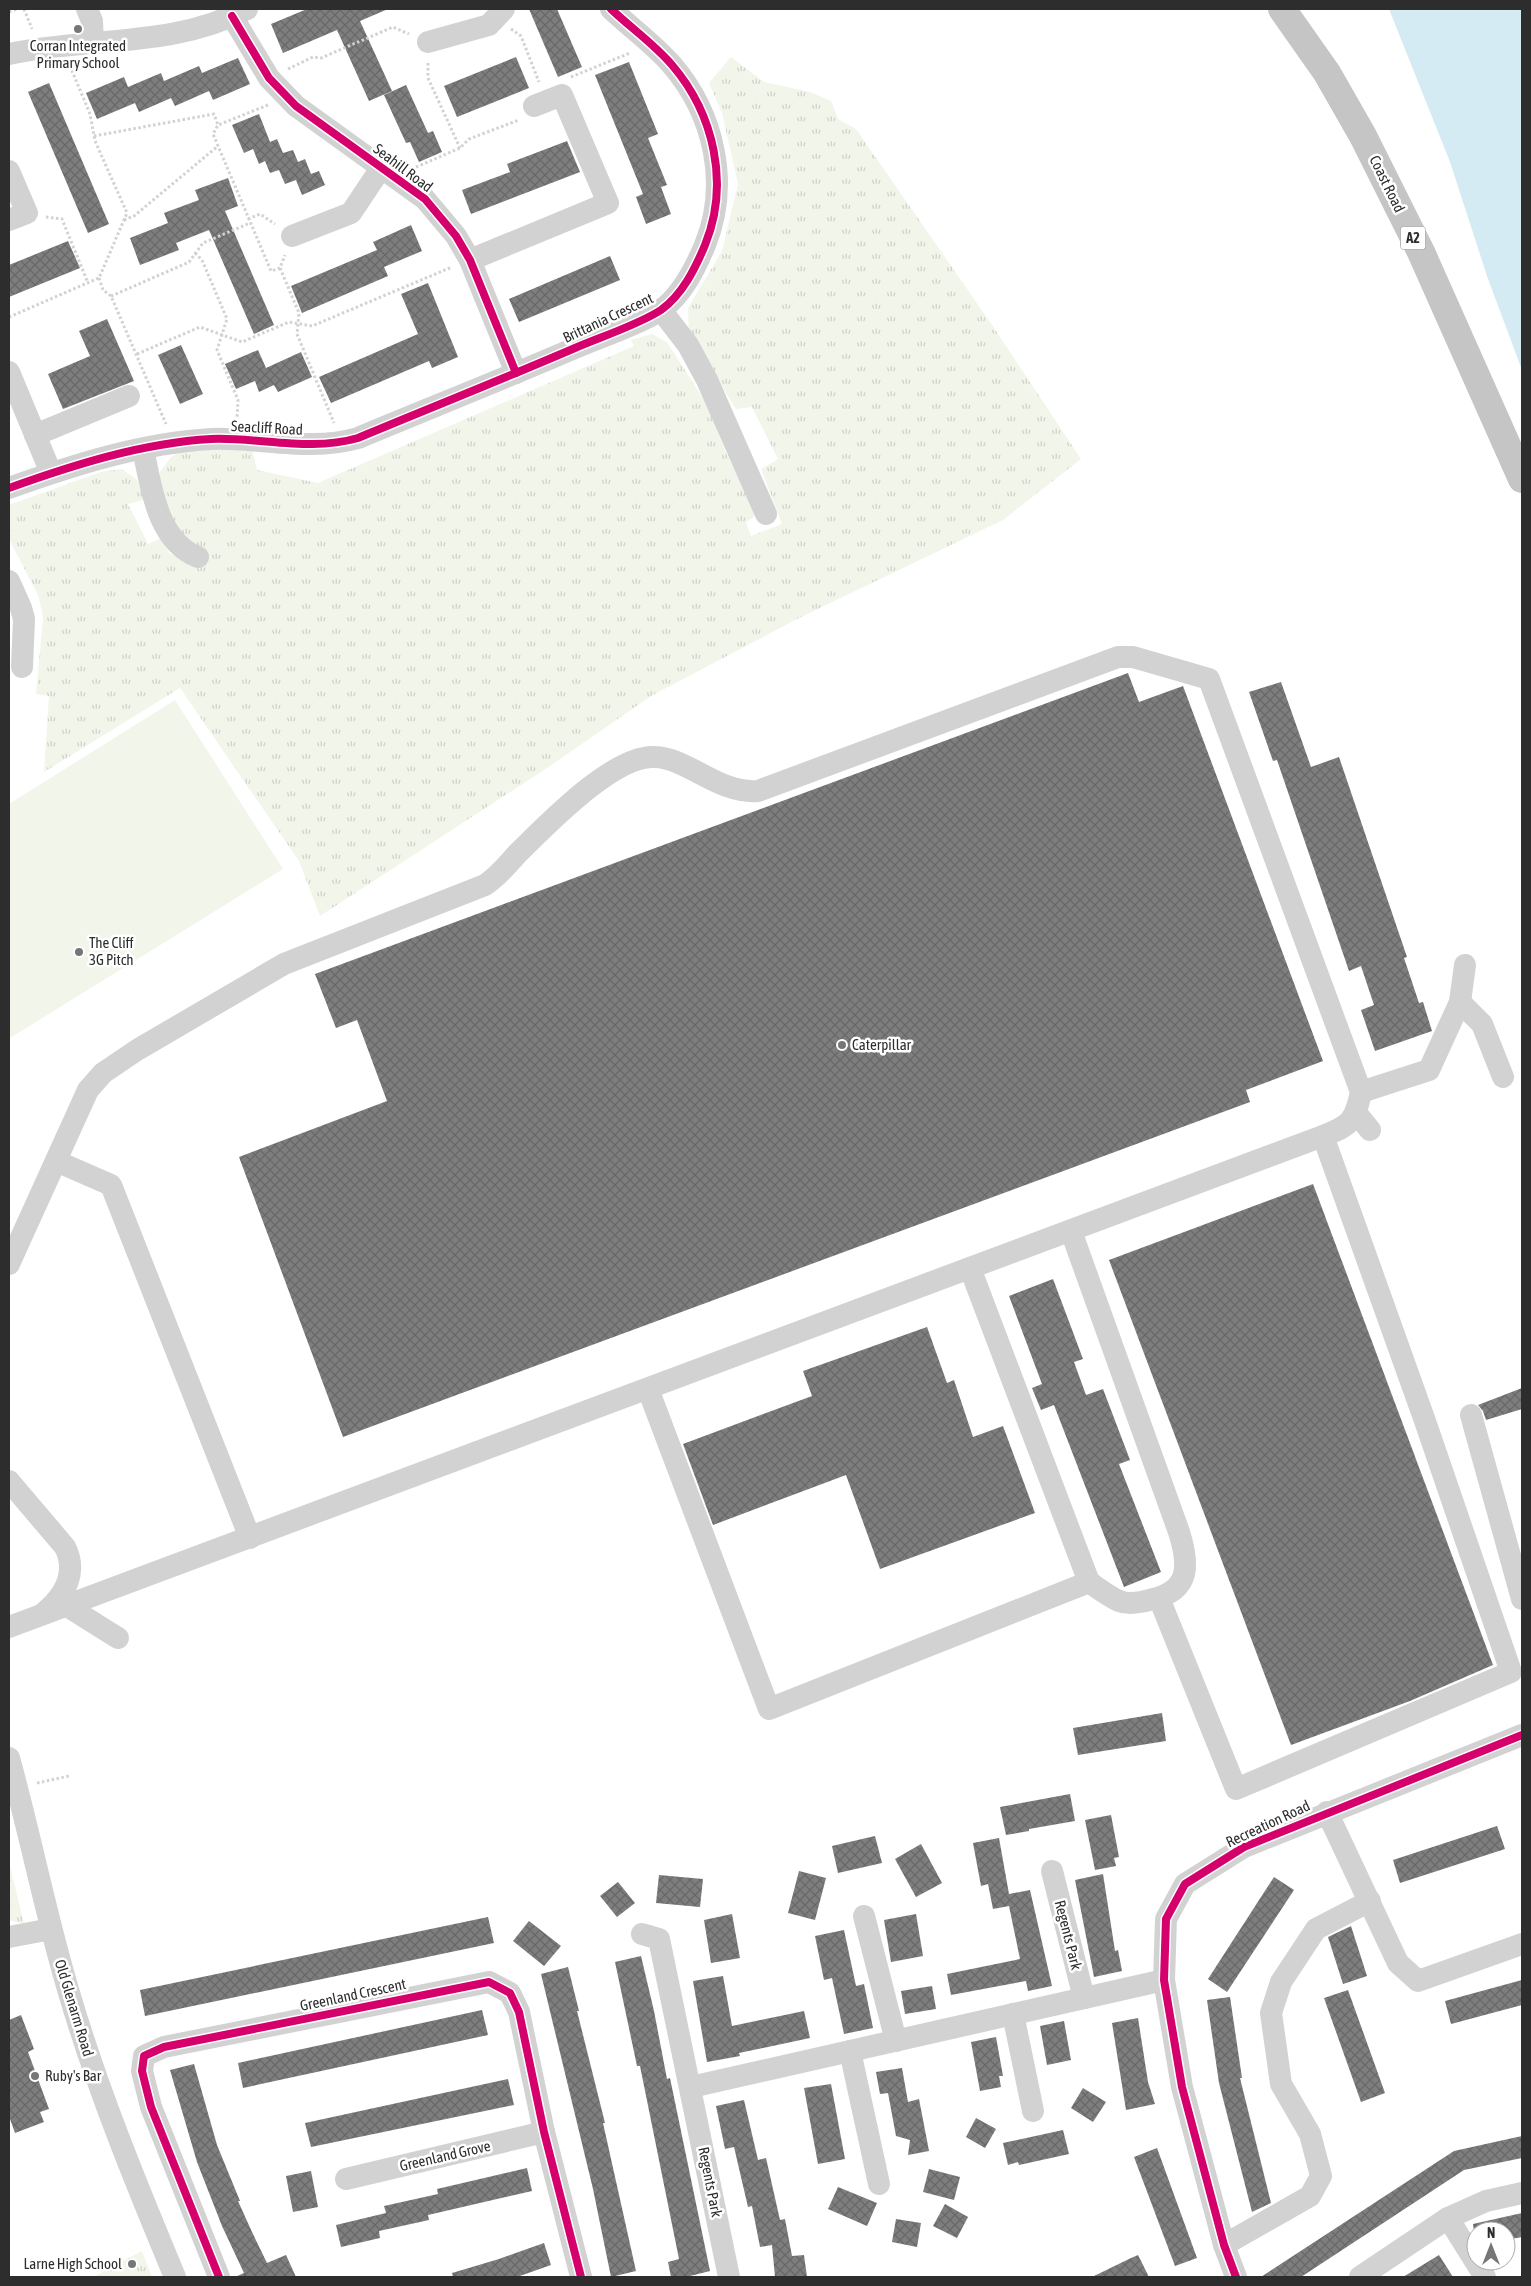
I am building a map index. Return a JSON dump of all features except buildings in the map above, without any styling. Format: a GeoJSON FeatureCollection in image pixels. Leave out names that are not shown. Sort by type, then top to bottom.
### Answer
{"type":"FeatureCollection","features":[{"type":"Feature","properties":{"kind":"main road","name":"Coast Road"},"geometry":{"type":"LineString","coordinates":[[1282,9],[1326,73],[1363,136],[1428,269],[1522,479]]}},
{"type":"Feature","properties":{"kind":"street"},"geometry":{"type":"LineString","coordinates":[[86,9],[92,21],[93,42]]}},
{"type":"Feature","properties":{"kind":"street","name":"Brittania Crescent"},"geometry":{"type":"LineString","coordinates":[[516,373],[661,310],[684,285],[707,239],[714,212],[716,162],[704,118],[692,93],[671,64],[652,44],[611,9]]}},
{"type":"Feature","properties":{"kind":"street"},"geometry":{"type":"LineString","coordinates":[[9,54],[93,42],[163,37],[199,28],[240,13]]}},
{"type":"Feature","properties":{"kind":"street","name":"Seahill Road"},"geometry":{"type":"LineString","coordinates":[[240,13],[269,78],[287,97],[310,118],[425,199],[456,236],[470,260],[516,373]]}},
{"type":"Feature","properties":{"kind":"street"},"geometry":{"type":"LineString","coordinates":[[428,42],[489,25],[500,14]]}},
{"type":"Feature","properties":{"kind":"street"},"geometry":{"type":"LineString","coordinates":[[470,260],[608,203],[548,101]]}},
{"type":"Feature","properties":{"kind":"street"},"geometry":{"type":"LineString","coordinates":[[292,236],[351,213],[381,168]]}},
{"type":"Feature","properties":{"kind":"street"},"geometry":{"type":"LineString","coordinates":[[9,171],[18,217]]}},
{"type":"Feature","properties":{"kind":"street"},"geometry":{"type":"LineString","coordinates":[[661,310],[688,345],[707,380],[766,514]]}},
{"type":"Feature","properties":{"kind":"street"},"geometry":{"type":"LineString","coordinates":[[9,372],[51,473]]}},
{"type":"Feature","properties":{"kind":"street","name":"Seacliff Road"},"geometry":{"type":"LineString","coordinates":[[9,488],[51,473],[142,449],[197,440],[340,443],[358,438],[516,373]]}},
{"type":"Feature","properties":{"kind":"street"},"geometry":{"type":"LineString","coordinates":[[35,435],[129,396]]}},
{"type":"Feature","properties":{"kind":"street"},"geometry":{"type":"LineString","coordinates":[[142,449],[153,494],[168,532],[178,546],[198,557]]}},
{"type":"Feature","properties":{"kind":"street"},"geometry":{"type":"LineString","coordinates":[[9,581],[22,608],[24,618],[22,667]]}},
{"type":"Feature","properties":{"kind":"street"},"geometry":{"type":"LineString","coordinates":[[9,1264],[88,1090],[102,1073],[137,1050],[284,964],[485,885],[497,877],[517,855],[593,784],[624,763],[646,757],[664,758],[703,777],[740,790],[758,791],[1118,658],[1126,657],[1209,679],[1361,1092],[1364,1122],[9,1627]]}},
{"type":"Feature","properties":{"kind":"street"},"geometry":{"type":"LineString","coordinates":[[1361,1092],[1429,1070],[1460,1002],[1465,965]]}},
{"type":"Feature","properties":{"kind":"street"},"geometry":{"type":"LineString","coordinates":[[1460,1002],[1482,1024],[1503,1077]]}},
{"type":"Feature","properties":{"kind":"street"},"geometry":{"type":"LineString","coordinates":[[1159,1598],[1236,1789],[1511,1672],[1419,1402],[1323,1136]]}},
{"type":"Feature","properties":{"kind":"street"},"geometry":{"type":"LineString","coordinates":[[56,1161],[110,1185],[250,1538]]}},
{"type":"Feature","properties":{"kind":"street"},"geometry":{"type":"LineString","coordinates":[[970,1268],[1089,1582],[1120,1601],[1140,1603],[1159,1598],[1173,1592],[1182,1583],[1185,1565],[1184,1548],[1071,1231]]}},
{"type":"Feature","properties":{"kind":"street"},"geometry":{"type":"LineString","coordinates":[[648,1389],[769,1709],[1089,1582]]}},
{"type":"Feature","properties":{"kind":"street"},"geometry":{"type":"LineString","coordinates":[[1471,1415],[1522,1598]]}},
{"type":"Feature","properties":{"kind":"street"},"geometry":{"type":"LineString","coordinates":[[9,1481],[69,1554],[71,1564],[66,1589],[56,1602],[40,1616]]}},
{"type":"Feature","properties":{"kind":"street"},"geometry":{"type":"LineString","coordinates":[[67,1606],[118,1638]]}},
{"type":"Feature","properties":{"kind":"street","name":"Recreation Road"},"geometry":{"type":"LineString","coordinates":[[1230,2276],[1224,2245],[1182,2087],[1164,1980],[1166,1919],[1185,1884],[1244,1847],[1522,1735]]}},
{"type":"Feature","properties":{"kind":"street","name":"Old Glenarm Road"},"geometry":{"type":"LineString","coordinates":[[9,1758],[51,1929],[98,2085],[132,2174],[175,2277]]}},
{"type":"Feature","properties":{"kind":"street"},"geometry":{"type":"LineString","coordinates":[[1327,1812],[1398,1963],[1418,1981],[1522,1944]]}},
{"type":"Feature","properties":{"kind":"street","name":"Regents Park"},"geometry":{"type":"LineString","coordinates":[[1052,1872],[1084,1998]]}},
{"type":"Feature","properties":{"kind":"street"},"geometry":{"type":"LineString","coordinates":[[1224,2245],[1310,2196],[1321,2176],[1310,2134],[1281,2084],[1271,2013],[1281,1982],[1316,1928],[1370,1902]]}},
{"type":"Feature","properties":{"kind":"street"},"geometry":{"type":"LineString","coordinates":[[864,1916],[896,2041]]}},
{"type":"Feature","properties":{"kind":"street"},"geometry":{"type":"LineString","coordinates":[[9,1937],[51,1929]]}},
{"type":"Feature","properties":{"kind":"street","name":"Regents Park"},"geometry":{"type":"LineString","coordinates":[[642,1934],[659,1939],[729,2277]]}},
{"type":"Feature","properties":{"kind":"street"},"geometry":{"type":"LineString","coordinates":[[691,2087],[1164,1980]]}},
{"type":"Feature","properties":{"kind":"street","name":"Greenland Crescent"},"geometry":{"type":"LineString","coordinates":[[219,2277],[151,2108],[142,2071],[144,2056],[164,2047],[489,1982],[510,1993],[519,2012],[544,2132],[580,2277]]}},
{"type":"Feature","properties":{"kind":"street"},"geometry":{"type":"LineString","coordinates":[[1013,2014],[1032,2111]]}},
{"type":"Feature","properties":{"kind":"street"},"geometry":{"type":"LineString","coordinates":[[850,2051],[879,2184]]}},
{"type":"Feature","properties":{"kind":"street","name":"Greenland Grove"},"geometry":{"type":"LineString","coordinates":[[346,2179],[544,2132]]}},
{"type":"Feature","properties":{"kind":"street"},"geometry":{"type":"LineString","coordinates":[[1360,2277],[1448,2218],[1486,2201],[1522,2194]]}},
{"type":"Feature","properties":{"kind":"street"},"geometry":{"type":"LineString","coordinates":[[1448,2218],[1485,2277]]}},
{"type":"Feature","properties":{"kind":"path"},"geometry":{"type":"LineString","coordinates":[[9,12],[17,9]]}},
{"type":"Feature","properties":{"kind":"path"},"geometry":{"type":"LineString","coordinates":[[500,14],[521,36],[548,101]]}},
{"type":"Feature","properties":{"kind":"path"},"geometry":{"type":"LineString","coordinates":[[269,78],[313,57],[321,58],[393,27],[428,42],[428,78],[460,148]]}},
{"type":"Feature","properties":{"kind":"path"},"geometry":{"type":"LineString","coordinates":[[403,183],[416,167],[460,148],[469,139],[524,118],[548,101],[570,77],[652,44]]}},
{"type":"Feature","properties":{"kind":"path"},"geometry":{"type":"LineString","coordinates":[[62,46],[90,114],[94,136],[127,213],[99,278],[103,290],[111,296],[162,412]]}},
{"type":"Feature","properties":{"kind":"path"},"geometry":{"type":"LineString","coordinates":[[280,268],[271,271],[213,134],[218,125],[287,97]]}},
{"type":"Feature","properties":{"kind":"path"},"geometry":{"type":"LineString","coordinates":[[94,136],[214,114],[218,125]]}},
{"type":"Feature","properties":{"kind":"path"},"geometry":{"type":"LineString","coordinates":[[124,220],[134,216],[218,146]]}},
{"type":"Feature","properties":{"kind":"path"},"geometry":{"type":"LineString","coordinates":[[111,296],[189,262],[203,243],[260,214],[292,236],[280,268],[299,313],[297,334],[336,428],[340,443]]}},
{"type":"Feature","properties":{"kind":"path"},"geometry":{"type":"LineString","coordinates":[[18,217],[62,220],[88,282]]}},
{"type":"Feature","properties":{"kind":"path"},"geometry":{"type":"LineString","coordinates":[[195,253],[202,260],[227,319],[217,350],[238,400],[236,440]]}},
{"type":"Feature","properties":{"kind":"path"},"geometry":{"type":"LineString","coordinates":[[137,354],[200,327],[242,342],[289,322],[312,326],[470,260]]}},
{"type":"Feature","properties":{"kind":"path"},"geometry":{"type":"LineString","coordinates":[[9,317],[99,278]]}},
{"type":"Feature","properties":{"kind":"path"},"geometry":{"type":"LineString","coordinates":[[17,1787],[69,1776]]}},
{"type":"Feature","properties":{"kind":"green space"},"geometry":{"type":"Polygon","coordinates":[[[731,57],[764,82],[810,92],[831,101],[838,119],[856,129],[992,325],[1081,459],[1003,520],[797,619],[651,696],[550,766],[320,916],[299,861],[180,688],[44,772],[49,696],[36,694],[43,618],[39,597],[9,539],[9,505],[101,472],[122,469],[137,480],[147,499],[128,504],[148,544],[162,538],[169,553],[200,569],[202,552],[184,543],[158,487],[160,472],[171,457],[193,446],[252,449],[257,470],[318,483],[634,346],[631,340],[652,334],[667,342],[707,405],[726,453],[753,507],[754,517],[746,522],[751,536],[782,524],[761,469],[778,459],[752,407],[736,409],[689,334],[688,308],[722,251],[738,184],[722,113],[709,83],[731,57]]]}},
{"type":"Feature","properties":{"kind":"green space","name":"The Cliff 3G Pitch"},"geometry":{"type":"Polygon","coordinates":[[[175,700],[283,869],[10,1038],[9,804],[175,700]]]}},
{"type":"Feature","properties":{"kind":"green space"},"geometry":{"type":"Polygon","coordinates":[[[9,1862],[24,1924],[9,1920],[9,1862]]]}},
{"type":"Feature","properties":{"kind":"green space","name":"Larne High School"},"geometry":{"type":"Polygon","coordinates":[[[142,2251],[152,2277],[93,2277],[142,2251]]]}},
{"type":"Feature","properties":{"kind":"water"},"geometry":{"type":"Polygon","coordinates":[[[1389,9],[1522,9],[1522,370],[1488,279],[1450,162],[1389,9]]]}},
{"type":"Feature","properties":{"kind":"cycle path"},"geometry":{"type":"LineString","coordinates":[[9,488],[108,456],[185,441],[229,439],[322,444],[358,438],[630,326],[669,304],[682,289],[692,272],[705,245],[712,222],[717,174],[714,150],[707,127],[687,84],[665,57],[611,9]]}},
{"type":"Feature","properties":{"kind":"cycle path"},"geometry":{"type":"LineString","coordinates":[[232,16],[269,78],[296,106],[425,199],[456,236],[470,260],[516,373]]}},
{"type":"Feature","properties":{"kind":"cycle path"},"geometry":{"type":"LineString","coordinates":[[1236,2277],[1224,2245],[1182,2087],[1164,1980],[1166,1919],[1185,1884],[1244,1847],[1522,1735]]}},
{"type":"Feature","properties":{"kind":"cycle path"},"geometry":{"type":"LineString","coordinates":[[219,2277],[151,2107],[142,2071],[144,2056],[164,2047],[489,1982],[510,1993],[519,2012],[544,2132],[581,2277]]}},
{"type":"Feature","properties":{"kind":"place","name":"Corran Integrated Primary School"},"geometry":{"type":"Point","coordinates":[78,29]}},
{"type":"Feature","properties":{"kind":"place","name":"The Cliff 3G Pitch"},"geometry":{"type":"Point","coordinates":[79,952]}},
{"type":"Feature","properties":{"kind":"place","name":"Caterpillar"},"geometry":{"type":"Point","coordinates":[842,1045]}},
{"type":"Feature","properties":{"kind":"place","name":"Ruby's Bar"},"geometry":{"type":"Point","coordinates":[35,2076]}},
{"type":"Feature","properties":{"kind":"place","name":"Larne High School"},"geometry":{"type":"Point","coordinates":[132,2264]}}]}
